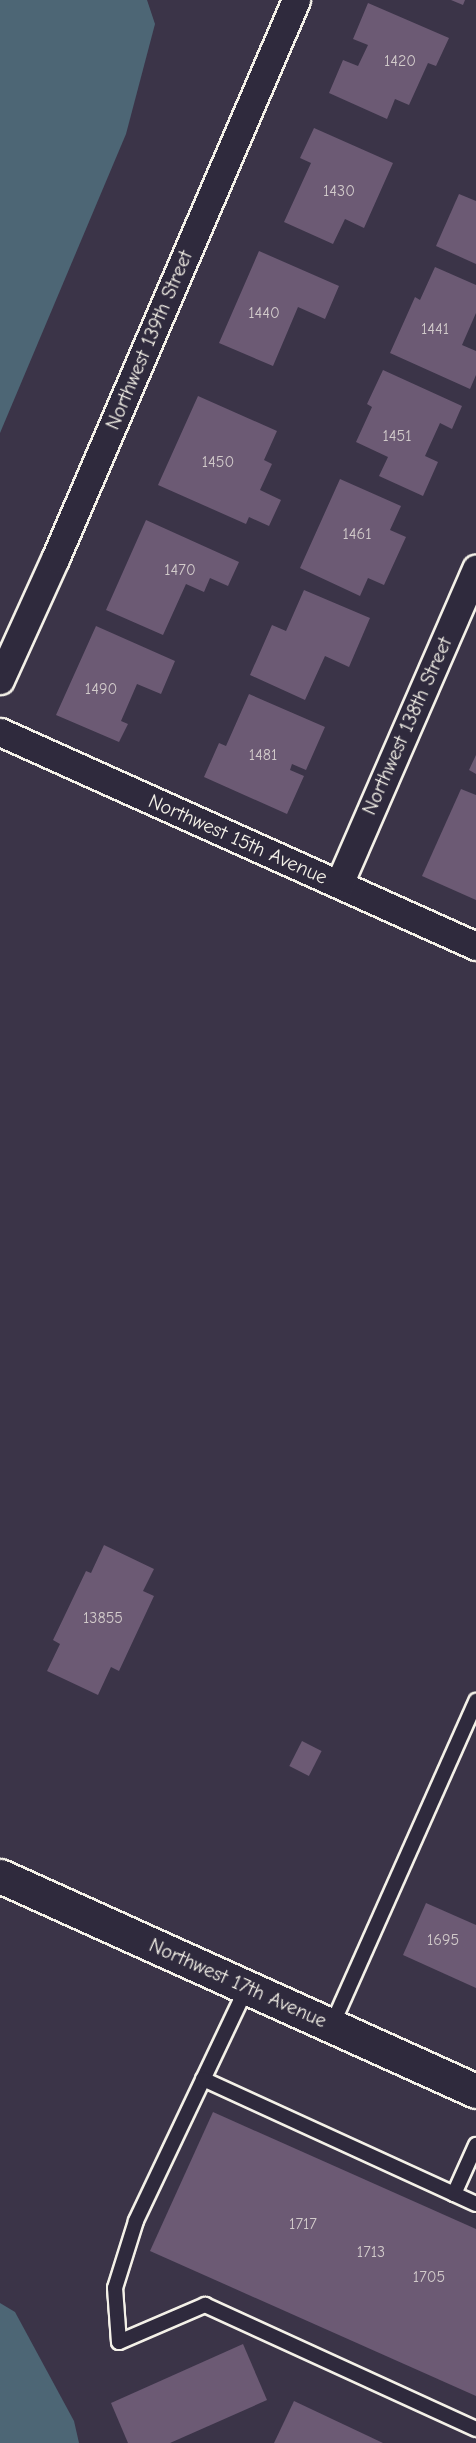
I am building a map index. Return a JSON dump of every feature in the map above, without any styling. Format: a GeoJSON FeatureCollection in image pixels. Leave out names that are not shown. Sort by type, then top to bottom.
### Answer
{"type":"FeatureCollection","features":[{"type":"Feature","properties":{"kind":"street","name":"Northwest 139th Street"},"geometry":{"type":"LineString","coordinates":[[0,680],[55,559],[296,0]]}},
{"type":"Feature","properties":{"kind":"street","name":"Northwest 138th Street"},"geometry":{"type":"LineString","coordinates":[[339,884],[476,569]]}},
{"type":"Feature","properties":{"kind":"street","name":"Northwest 15th Avenue"},"geometry":{"type":"LineString","coordinates":[[0,732],[476,946]]}},
{"type":"Feature","properties":{"kind":"street","name":"Northwest 17th Avenue"},"geometry":{"type":"LineString","coordinates":[[0,1876],[476,2091]]}},
{"type":"Feature","properties":{"kind":"lane"},"geometry":{"type":"LineString","coordinates":[[332,2025],[476,1701]]}},
{"type":"Feature","properties":{"kind":"lane"},"geometry":{"type":"LineString","coordinates":[[247,1987],[136,2221],[116,2288],[119,2342],[205,2305],[476,2428]]}},
{"type":"Feature","properties":{"kind":"lane"},"geometry":{"type":"LineString","coordinates":[[203,2079],[476,2204]]}},
{"type":"Feature","properties":{"kind":"lane"},"geometry":{"type":"LineString","coordinates":[[454,2194],[476,2145]]}},
{"type":"Feature","properties":{"kind":"water"},"geometry":{"type":"Polygon","coordinates":[[[0,0],[147,0],[155,24],[126,134],[0,433],[0,0]]]}},
{"type":"Feature","properties":{"kind":"water"},"geometry":{"type":"Polygon","coordinates":[[[0,2303],[15,2312],[74,2421],[79,2443],[0,2443],[0,2303]]]}},
{"type":"Feature","properties":{"kind":"building"},"geometry":{"type":"Polygon","coordinates":[[[451,0],[465,0],[463,5],[451,0]]]}},
{"type":"Feature","properties":{"kind":"building"},"geometry":{"type":"Polygon","coordinates":[[[368,3],[449,38],[436,66],[428,63],[409,105],[395,99],[387,119],[329,93],[343,60],[358,66],[368,45],[353,39],[368,3]]]}},
{"type":"Feature","properties":{"kind":"building"},"geometry":{"type":"Polygon","coordinates":[[[314,128],[393,163],[364,228],[345,219],[333,244],[284,222],[311,163],[300,158],[314,128]]]}},
{"type":"Feature","properties":{"kind":"building"},"geometry":{"type":"Polygon","coordinates":[[[459,194],[476,201],[476,264],[436,246],[459,194]]]}},
{"type":"Feature","properties":{"kind":"building"},"geometry":{"type":"Polygon","coordinates":[[[259,251],[339,286],[325,319],[298,307],[273,366],[219,343],[259,251]]]}},
{"type":"Feature","properties":{"kind":"building"},"geometry":{"type":"Polygon","coordinates":[[[435,267],[476,285],[476,313],[462,345],[476,351],[476,375],[470,389],[390,353],[415,297],[420,300],[435,267]]]}},
{"type":"Feature","properties":{"kind":"building"},"geometry":{"type":"Polygon","coordinates":[[[383,370],[462,406],[452,429],[440,423],[425,456],[438,462],[423,496],[379,476],[388,457],[356,442],[372,407],[367,404],[383,370]]]}},
{"type":"Feature","properties":{"kind":"building"},"geometry":{"type":"Polygon","coordinates":[[[198,396],[277,431],[264,460],[272,464],[260,490],[281,500],[269,526],[249,517],[246,524],[158,485],[198,396]]]}},
{"type":"Feature","properties":{"kind":"building"},"geometry":{"type":"Polygon","coordinates":[[[340,479],[401,506],[390,530],[406,537],[384,585],[368,578],[360,596],[300,568],[340,479]]]}},
{"type":"Feature","properties":{"kind":"building"},"geometry":{"type":"Polygon","coordinates":[[[146,520],[239,562],[228,586],[210,578],[204,592],[186,584],[163,635],[106,610],[146,520]]]}},
{"type":"Feature","properties":{"kind":"building"},"geometry":{"type":"Polygon","coordinates":[[[304,590],[370,618],[349,667],[325,656],[305,700],[250,675],[272,625],[286,631],[304,590]]]}},
{"type":"Feature","properties":{"kind":"building"},"geometry":{"type":"Polygon","coordinates":[[[96,626],[175,661],[161,694],[137,684],[121,721],[128,724],[119,742],[56,715],[96,626]]]}},
{"type":"Feature","properties":{"kind":"building"},"geometry":{"type":"Polygon","coordinates":[[[249,694],[325,727],[306,770],[292,764],[290,770],[304,776],[287,814],[204,777],[219,743],[226,746],[249,694]]]}},
{"type":"Feature","properties":{"kind":"building"},"geometry":{"type":"Polygon","coordinates":[[[476,755],[476,774],[469,770],[476,755]]]}},
{"type":"Feature","properties":{"kind":"building"},"geometry":{"type":"Polygon","coordinates":[[[461,789],[476,795],[476,900],[422,876],[461,789]]]}},
{"type":"Feature","properties":{"kind":"building"},"geometry":{"type":"Polygon","coordinates":[[[104,1545],[154,1569],[143,1591],[154,1596],[119,1671],[111,1667],[98,1695],[47,1671],[60,1644],[53,1640],[86,1571],[91,1573],[104,1545]]]}},
{"type":"Feature","properties":{"kind":"building"},"geometry":{"type":"Polygon","coordinates":[[[302,1741],[322,1751],[309,1776],[289,1766],[302,1741]]]}},
{"type":"Feature","properties":{"kind":"building"},"geometry":{"type":"Polygon","coordinates":[[[426,1903],[476,1925],[476,1988],[403,1955],[426,1903]]]}},
{"type":"Feature","properties":{"kind":"building"},"geometry":{"type":"Polygon","coordinates":[[[213,2112],[476,2229],[476,2396],[150,2251],[213,2112]]]}},
{"type":"Feature","properties":{"kind":"building"},"geometry":{"type":"Polygon","coordinates":[[[243,2344],[267,2400],[170,2443],[128,2443],[111,2403],[243,2344]]]}},
{"type":"Feature","properties":{"kind":"building"},"geometry":{"type":"Polygon","coordinates":[[[294,2401],[383,2443],[274,2443],[294,2401]]]}}]}
